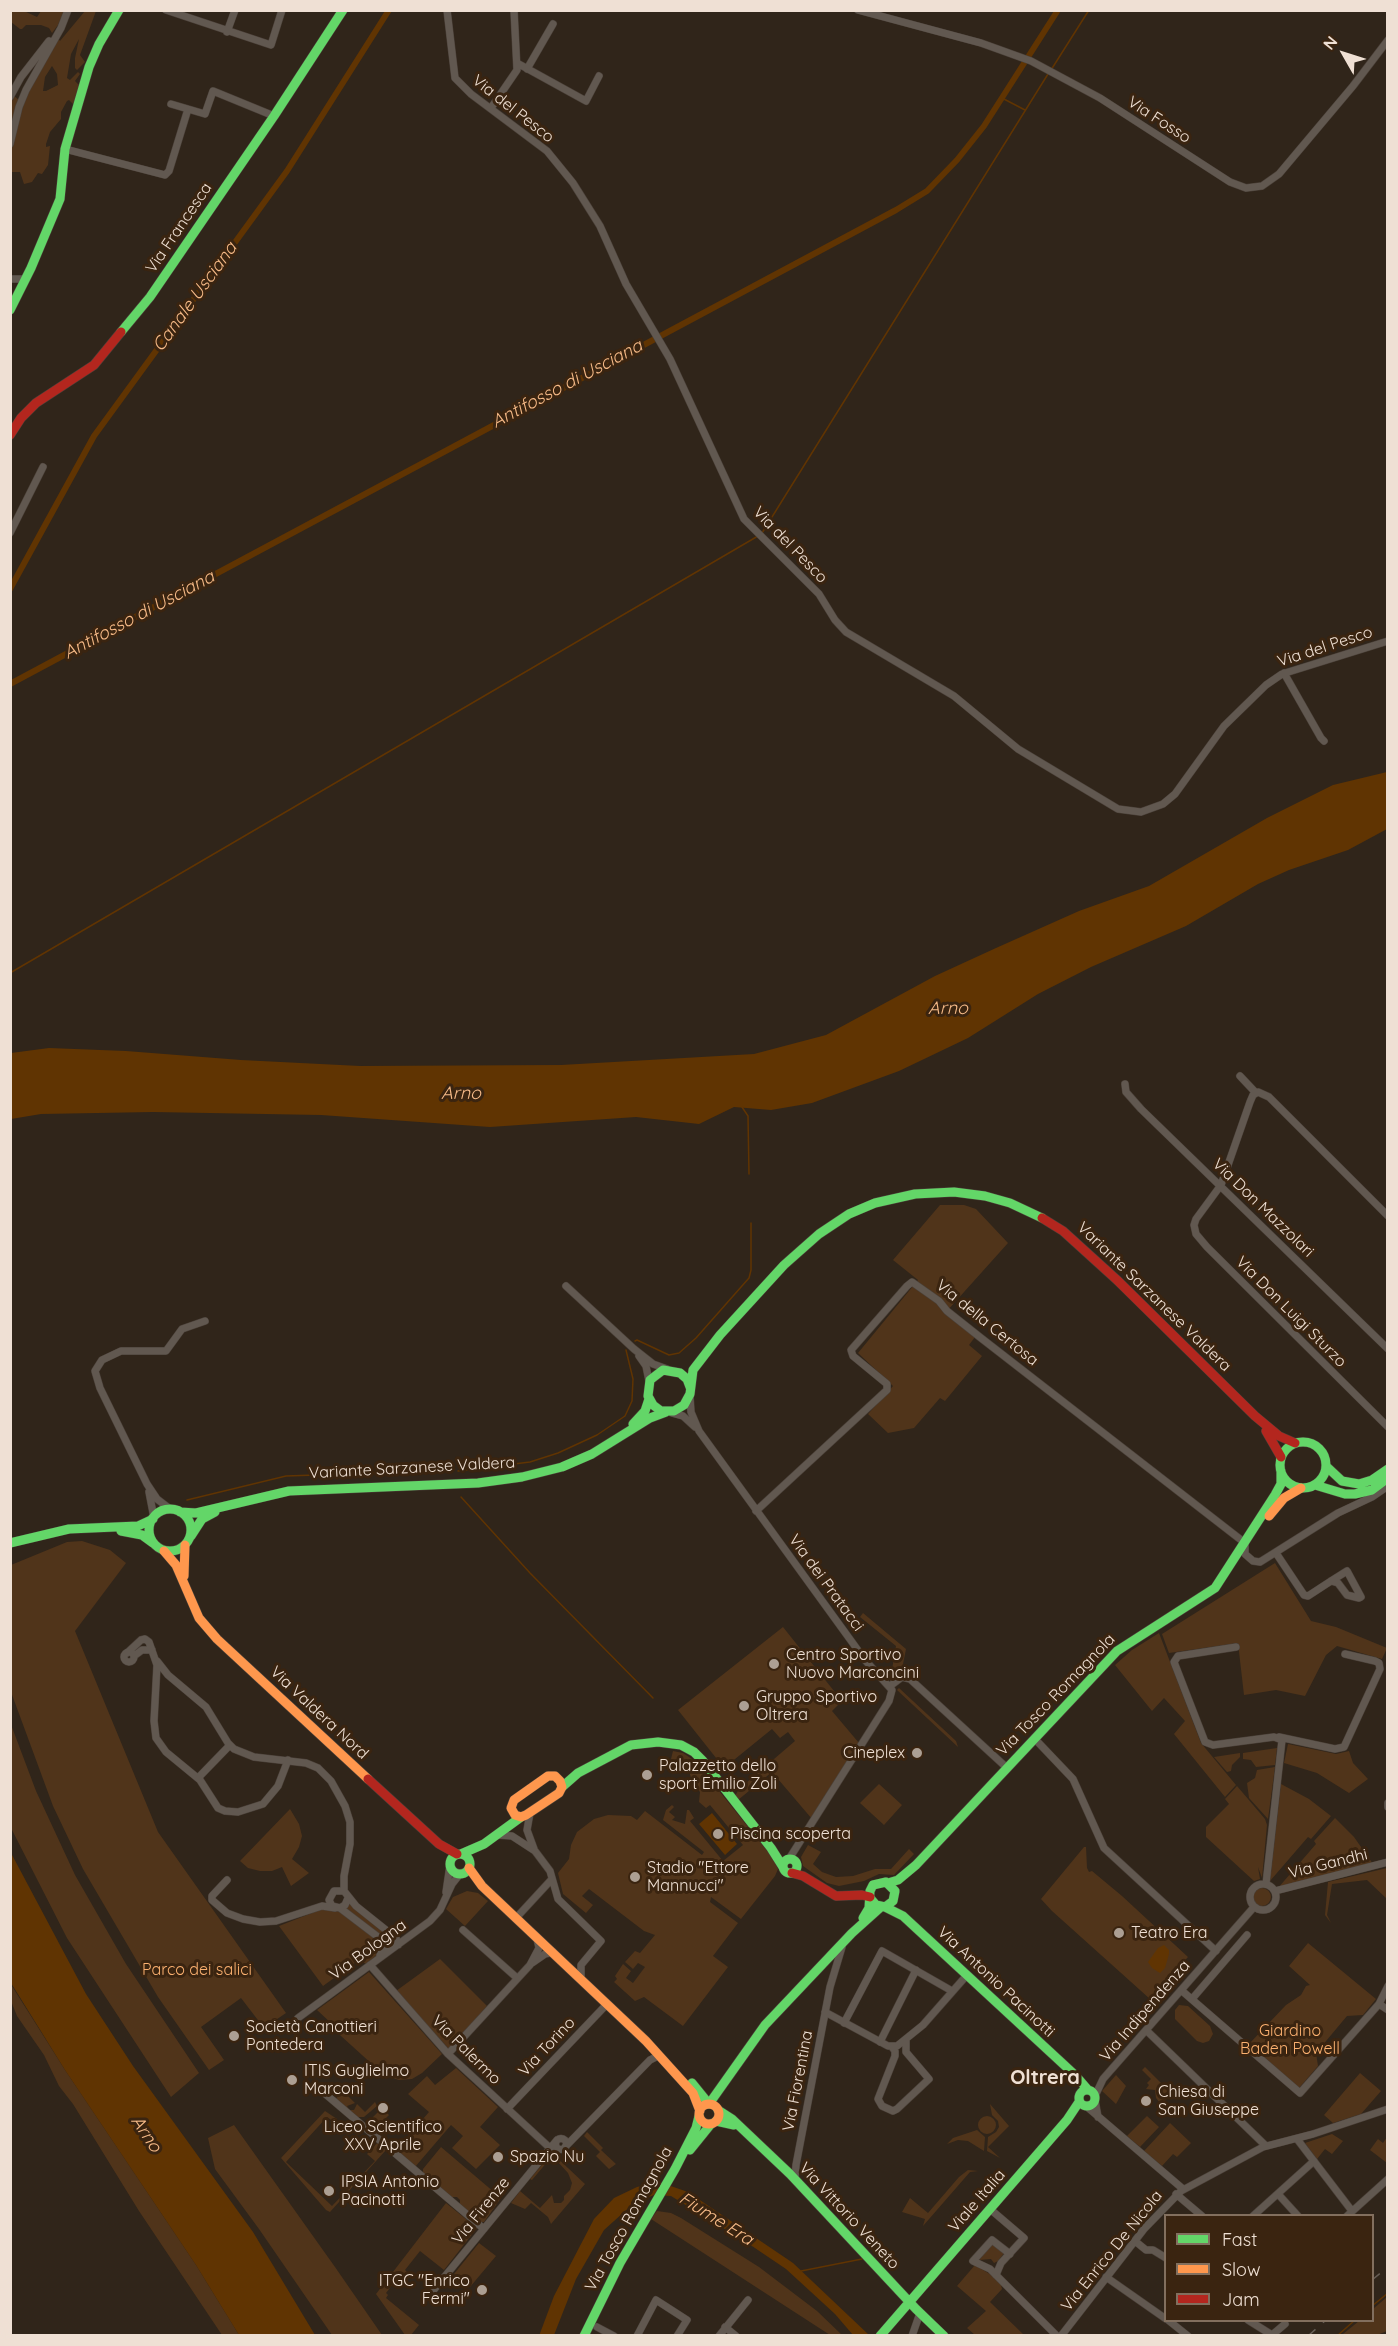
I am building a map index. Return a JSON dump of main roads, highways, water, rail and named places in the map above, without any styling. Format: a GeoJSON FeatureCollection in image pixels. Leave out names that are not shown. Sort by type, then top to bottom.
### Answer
{"type":"FeatureCollection","features":[{"type":"Feature","properties":{"kind":"main road"},"geometry":{"type":"LineString","coordinates":[[10,310],[26,279],[60,199],[65,149],[89,67],[99,44],[119,10]]}},
{"type":"Feature","properties":{"kind":"main road","name":"Via Francesca"},"geometry":{"type":"LineString","coordinates":[[10,435],[21,418],[36,403],[85,373],[108,350],[150,297],[274,116],[343,10]]}},
{"type":"Feature","properties":{"kind":"main road","name":"Variante Sarzanese Valdera"},"geometry":{"type":"LineString","coordinates":[[690,1390],[694,1368],[720,1335],[799,1250],[819,1234],[849,1214],[875,1203],[915,1194],[945,1192],[979,1195],[1010,1203],[1035,1214],[1075,1241],[1255,1416]]}},
{"type":"Feature","properties":{"kind":"main road","name":"Variante Sarzanese Valdera"},"geometry":{"type":"LineString","coordinates":[[668,1369],[681,1367],[690,1362],[720,1335]]}},
{"type":"Feature","properties":{"kind":"main road"},"geometry":{"type":"LineString","coordinates":[[668,1369],[683,1375],[690,1390],[684,1405],[678,1410],[668,1412],[655,1407],[649,1399],[649,1384],[655,1374],[668,1369]]}},
{"type":"Feature","properties":{"kind":"main road","name":"Variante Sarzanese Valdera"},"geometry":{"type":"LineString","coordinates":[[622,1435],[643,1414],[649,1399]]}},
{"type":"Feature","properties":{"kind":"main road","name":"Variante Sarzanese Valdera"},"geometry":{"type":"LineString","coordinates":[[175,1510],[196,1513],[272,1494],[304,1490],[478,1483],[522,1477],[551,1471],[576,1461],[597,1451],[654,1416],[668,1412]]}},
{"type":"Feature","properties":{"kind":"main road"},"geometry":{"type":"LineString","coordinates":[[1255,1416],[1282,1438],[1295,1443]]}},
{"type":"Feature","properties":{"kind":"main road"},"geometry":{"type":"LineString","coordinates":[[1255,1416],[1272,1439],[1281,1457],[1281,1471],[1288,1483],[1301,1488]]}},
{"type":"Feature","properties":{"kind":"main road"},"geometry":{"type":"LineString","coordinates":[[1281,1457],[1286,1448],[1295,1443],[1307,1441],[1318,1446],[1325,1455],[1327,1467],[1323,1478],[1315,1485]]}},
{"type":"Feature","properties":{"kind":"main road"},"geometry":{"type":"LineString","coordinates":[[1327,1467],[1342,1481],[1359,1484],[1372,1480],[1388,1469]]}},
{"type":"Feature","properties":{"kind":"main road","name":"Via Tosco Romagnola"},"geometry":{"type":"LineString","coordinates":[[888,1883],[898,1880],[916,1865],[1117,1651],[1212,1590],[1280,1487],[1281,1471]]}},
{"type":"Feature","properties":{"kind":"main road"},"geometry":{"type":"LineString","coordinates":[[1245,1543],[1284,1498],[1301,1488],[1315,1485],[1345,1494],[1355,1494],[1372,1490],[1388,1479]]}},
{"type":"Feature","properties":{"kind":"main road","name":"Variante Sarzanese Valdera"},"geometry":{"type":"LineString","coordinates":[[187,1542],[205,1517],[232,1504]]}},
{"type":"Feature","properties":{"kind":"main road"},"geometry":{"type":"LineString","coordinates":[[10,1543],[69,1529],[138,1526],[159,1512],[175,1510],[187,1517],[190,1525],[183,1565],[188,1596]]}},
{"type":"Feature","properties":{"kind":"main road"},"geometry":{"type":"LineString","coordinates":[[153,1518],[149,1531],[154,1544]]}},
{"type":"Feature","properties":{"kind":"main road"},"geometry":{"type":"LineString","coordinates":[[108,1528],[141,1535],[164,1551],[176,1565],[188,1596]]}},
{"type":"Feature","properties":{"kind":"main road"},"geometry":{"type":"LineString","coordinates":[[164,1551],[175,1551],[187,1542]]}},
{"type":"Feature","properties":{"kind":"main road","name":"Via Valdera Nord"},"geometry":{"type":"LineString","coordinates":[[188,1596],[202,1623],[217,1639],[439,1844],[468,1858],[465,1871],[453,1872],[439,1844]]}},
{"type":"Feature","properties":{"kind":"main road"},"geometry":{"type":"LineString","coordinates":[[465,1871],[495,1836],[515,1798],[545,1777],[562,1777],[578,1773],[636,1744],[662,1742],[681,1745],[700,1758],[771,1848],[808,1879],[839,1896],[862,1895],[870,1898],[874,1904],[883,1907]]}},
{"type":"Feature","properties":{"kind":"main road"},"geometry":{"type":"LineString","coordinates":[[450,1864],[459,1854],[495,1836],[556,1795],[578,1773]]}},
{"type":"Feature","properties":{"kind":"main road"},"geometry":{"type":"LineString","coordinates":[[555,1776],[560,1780],[562,1787]]}},
{"type":"Feature","properties":{"kind":"main road"},"geometry":{"type":"LineString","coordinates":[[511,1808],[515,1815],[526,1815]]}},
{"type":"Feature","properties":{"kind":"main road","name":"Via Tosco Romagnola"},"geometry":{"type":"LineString","coordinates":[[895,1898],[916,1865]]}},
{"type":"Feature","properties":{"kind":"main road","name":"Via Vittorio Veneto"},"geometry":{"type":"LineString","coordinates":[[465,1871],[694,2085],[713,2107],[732,2119],[795,2179],[940,2334]]}},
{"type":"Feature","properties":{"kind":"main road"},"geometry":{"type":"LineString","coordinates":[[713,2107],[781,2011],[849,1937],[895,1898],[894,1889],[882,1881],[854,1891],[829,1892]]}},
{"type":"Feature","properties":{"kind":"main road"},"geometry":{"type":"LineString","coordinates":[[849,1937],[867,1911],[873,1885]]}},
{"type":"Feature","properties":{"kind":"main road","name":"Via Antonio Pacinotti"},"geometry":{"type":"LineString","coordinates":[[895,1898],[903,1916]]}},
{"type":"Feature","properties":{"kind":"main road","name":"Via Antonio Pacinotti"},"geometry":{"type":"LineString","coordinates":[[883,1907],[903,1916],[1069,2070],[1087,2098]]}},
{"type":"Feature","properties":{"kind":"main road","name":"Via Vittorio Veneto"},"geometry":{"type":"LineString","coordinates":[[646,2041],[693,2093],[699,2114]]}},
{"type":"Feature","properties":{"kind":"main road","name":"Viale Italia"},"geometry":{"type":"LineString","coordinates":[[909,2302],[1087,2098]]}},
{"type":"Feature","properties":{"kind":"main road"},"geometry":{"type":"LineString","coordinates":[[703,2106],[713,2107],[718,2117],[713,2122],[703,2122],[699,2114],[703,2106]]}},
{"type":"Feature","properties":{"kind":"main road","name":"Via Tosco Romagnola"},"geometry":{"type":"LineString","coordinates":[[584,2336],[606,2288],[675,2169],[696,2128],[699,2114]]}},
{"type":"Feature","properties":{"kind":"main road","name":"Via Tosco Romagnola"},"geometry":{"type":"LineString","coordinates":[[675,2169],[713,2122]]}},
{"type":"Feature","properties":{"kind":"main road","name":"Via Vittorio Veneto"},"geometry":{"type":"LineString","coordinates":[[713,2122],[728,2122],[741,2130]]}},
{"type":"Feature","properties":{"kind":"main road"},"geometry":{"type":"LineString","coordinates":[[880,2336],[909,2302]]}},
{"type":"Feature","properties":{"kind":"water","name":"Arno"},"geometry":{"type":"Polygon","coordinates":[[[1387,772],[1387,829],[1348,850],[1289,870],[1258,884],[1186,926],[1091,967],[1038,994],[968,1038],[899,1071],[812,1103],[771,1110],[734,1107],[699,1124],[636,1117],[490,1127],[321,1115],[153,1112],[41,1114],[11,1119],[11,1053],[49,1048],[360,1066],[561,1065],[754,1054],[826,1035],[935,976],[1079,911],[1149,886],[1267,818],[1333,785],[1387,772]]]}},
{"type":"Feature","properties":{"kind":"water","name":"Piscina scoperta"},"geometry":{"type":"Polygon","coordinates":[[[712,1813],[737,1844],[725,1855],[699,1824],[712,1813]]]}},
{"type":"Feature","properties":{"kind":"water","name":"Arno"},"geometry":{"type":"Polygon","coordinates":[[[11,1853],[86,1994],[133,2066],[253,2232],[315,2335],[239,2335],[196,2265],[65,2070],[11,1983],[11,1853]]]}},
{"type":"Feature","properties":{"kind":"water"},"geometry":{"type":"Polygon","coordinates":[[[1164,1945],[1169,1950],[1169,1954],[1165,1968],[1160,1973],[1148,1962],[1158,1948],[1164,1945]]]}},
{"type":"Feature","properties":{"kind":"water","name":"Fiume Era"},"geometry":{"type":"Polygon","coordinates":[[[659,2182],[688,2192],[793,2263],[869,2335],[853,2335],[835,2314],[786,2269],[749,2244],[671,2196],[654,2195],[633,2204],[604,2230],[576,2279],[554,2335],[539,2336],[554,2296],[594,2219],[614,2198],[637,2187],[659,2182]]]}},
{"type":"Feature","properties":{"kind":"waterway","name":"Canale Usciana"},"geometry":{"type":"LineString","coordinates":[[10,589],[94,436],[287,171],[389,10]]}},
{"type":"Feature","properties":{"kind":"waterway","name":"Antifosso di Usciana"},"geometry":{"type":"LineString","coordinates":[[10,684],[896,210],[927,191],[957,160],[984,126],[1058,10]]}},
{"type":"Feature","properties":{"kind":"waterway"},"geometry":{"type":"LineString","coordinates":[[1051,70],[1089,10]]}},
{"type":"Feature","properties":{"kind":"waterway"},"geometry":{"type":"LineString","coordinates":[[762,533],[1048,74]]}},
{"type":"Feature","properties":{"kind":"waterway"},"geometry":{"type":"LineString","coordinates":[[1002,98],[1025,110]]}},
{"type":"Feature","properties":{"kind":"waterway"},"geometry":{"type":"LineString","coordinates":[[10,973],[758,536]]}},
{"type":"Feature","properties":{"kind":"waterway"},"geometry":{"type":"LineString","coordinates":[[742,1107],[748,1116],[749,1174]]}},
{"type":"Feature","properties":{"kind":"waterway"},"geometry":{"type":"LineString","coordinates":[[635,1341],[669,1355],[679,1353],[696,1338],[749,1278],[751,1223]]}},
{"type":"Feature","properties":{"kind":"waterway"},"geometry":{"type":"LineString","coordinates":[[458,1471],[530,1462],[558,1453],[597,1435],[625,1416],[632,1401],[633,1379],[626,1350]]}},
{"type":"Feature","properties":{"kind":"waterway"},"geometry":{"type":"LineString","coordinates":[[187,1500],[286,1476],[403,1472]]}},
{"type":"Feature","properties":{"kind":"waterway"},"geometry":{"type":"LineString","coordinates":[[461,1497],[530,1573],[653,1698]]}},
{"type":"Feature","properties":{"kind":"waterway"},"geometry":{"type":"LineString","coordinates":[[801,2271],[862,2259]]}},
{"type":"Feature","properties":{"kind":"waterway"},"geometry":{"type":"LineString","coordinates":[[1374,2304],[1388,2293]]}},
{"type":"Feature","properties":{"kind":"waterway"},"geometry":{"type":"LineString","coordinates":[[1337,2336],[1353,2322]]}},
{"type":"Feature","properties":{"kind":"railway"},"geometry":{"type":"LineString","coordinates":[[1374,2278],[1388,2267]]}},
{"type":"Feature","properties":{"kind":"railway"},"geometry":{"type":"LineString","coordinates":[[1308,2336],[1324,2322]]}},
{"type":"Feature","properties":{"kind":"place","name":"Centro Sportivo Nuovo Marconcini"},"geometry":{"type":"Point","coordinates":[774,1664]}},
{"type":"Feature","properties":{"kind":"place","name":"Gruppo Sportivo Oltrera"},"geometry":{"type":"Point","coordinates":[744,1706]}},
{"type":"Feature","properties":{"kind":"place","name":"Cineplex"},"geometry":{"type":"Point","coordinates":[917,1753]}},
{"type":"Feature","properties":{"kind":"place","name":"Palazzetto dello sport Emilio Zoli"},"geometry":{"type":"Point","coordinates":[647,1775]}},
{"type":"Feature","properties":{"kind":"place","name":"Piscina scoperta"},"geometry":{"type":"Point","coordinates":[718,1834]}},
{"type":"Feature","properties":{"kind":"place","name":"Stadio \"Ettore Mannucci\""},"geometry":{"type":"Point","coordinates":[635,1877]}},
{"type":"Feature","properties":{"kind":"place","name":"Teatro Era"},"geometry":{"type":"Point","coordinates":[1119,1933]}},
{"type":"Feature","properties":{"kind":"place","name":"Società Canottieri Pontedera"},"geometry":{"type":"Point","coordinates":[234,2036]}},
{"type":"Feature","properties":{"kind":"place","name":"ITIS Guglielmo Marconi"},"geometry":{"type":"Point","coordinates":[292,2080]}},
{"type":"Feature","properties":{"kind":"place","name":"Chiesa di San Giuseppe"},"geometry":{"type":"Point","coordinates":[1146,2101]}},
{"type":"Feature","properties":{"kind":"place","name":"Liceo Scientifico XXV Aprile"},"geometry":{"type":"Point","coordinates":[383,2108]}},
{"type":"Feature","properties":{"kind":"place","name":"Spazio Nu"},"geometry":{"type":"Point","coordinates":[498,2157]}},
{"type":"Feature","properties":{"kind":"place","name":"IPSIA Antonio Pacinotti"},"geometry":{"type":"Point","coordinates":[329,2191]}},
{"type":"Feature","properties":{"kind":"place","name":"ITGC \"Enrico Fermi\""},"geometry":{"type":"Point","coordinates":[482,2290]}},
{"type":"Feature","properties":{"kind":"district","name":"Oltrera"},"geometry":{"type":"Point","coordinates":[1045,2078]}},
{"type":"Feature","properties":{"kind":"park label","name":"Parco dei salici"},"geometry":{"type":"Point","coordinates":[197,1970]}},
{"type":"Feature","properties":{"kind":"park label","name":"Giardino Baden Powell"},"geometry":{"type":"Point","coordinates":[1290,2040]}}]}
